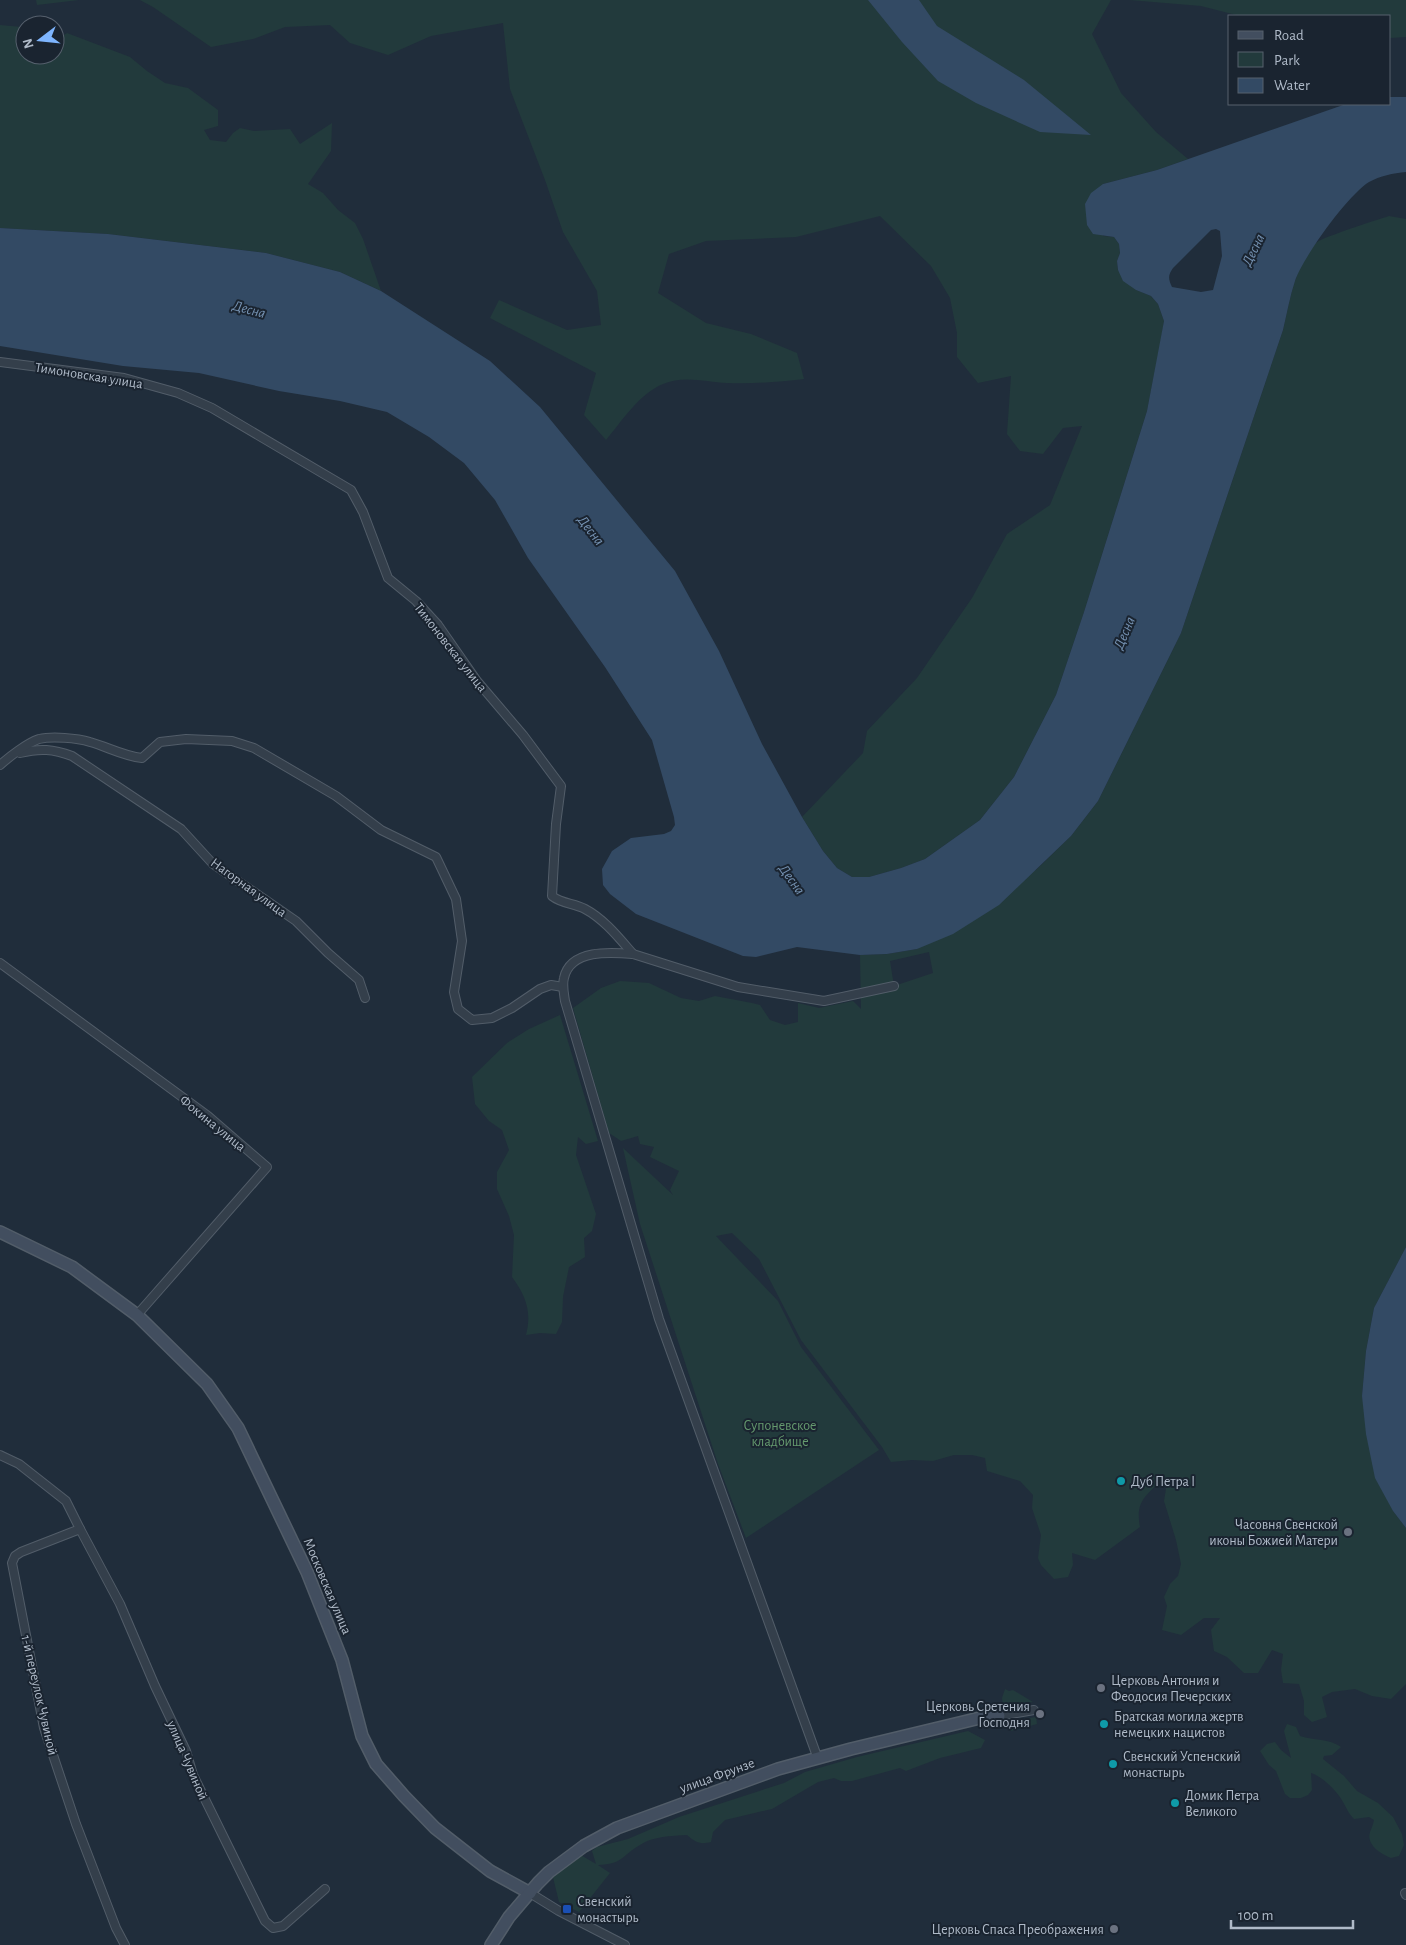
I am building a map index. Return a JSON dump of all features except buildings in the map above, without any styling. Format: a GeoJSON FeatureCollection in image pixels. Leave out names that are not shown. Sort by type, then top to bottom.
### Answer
{"type":"FeatureCollection","features":[{"type":"Feature","properties":{"kind":"street","name":"Тимоновская улица"},"geometry":{"type":"LineString","coordinates":[[0,362],[124,378],[178,392],[212,408],[351,490],[363,512],[388,578],[416,601],[438,626],[476,681],[523,735],[562,786],[556,824],[552,896],[558,900],[584,908],[614,932],[633,954]]}},
{"type":"Feature","properties":{"kind":"street"},"geometry":{"type":"LineString","coordinates":[[0,765],[39,739],[64,738],[89,742],[125,756],[142,758],[160,742],[186,739],[232,740],[254,748],[336,796],[381,830],[436,857],[456,899],[462,941],[454,992],[458,1009],[472,1020],[492,1018],[512,1008],[540,989],[551,985],[563,987]]}},
{"type":"Feature","properties":{"kind":"street","name":"Нагорная улица"},"geometry":{"type":"LineString","coordinates":[[11,756],[30,751],[54,750],[72,756],[181,829],[213,864],[296,921],[328,953],[360,980],[365,998]]}},
{"type":"Feature","properties":{"kind":"street"},"geometry":{"type":"LineString","coordinates":[[818,1759],[659,1319],[565,1001],[563,987],[564,977],[568,968],[576,961],[601,953],[633,954],[738,988],[824,1001],[894,986]]}},
{"type":"Feature","properties":{"kind":"street","name":"Фокина улица"},"geometry":{"type":"LineString","coordinates":[[0,963],[208,1116],[267,1167],[137,1315]]}},
{"type":"Feature","properties":{"kind":"street","name":"Московская улица"},"geometry":{"type":"LineString","coordinates":[[0,1232],[72,1267],[137,1315],[207,1384],[238,1428],[307,1572],[342,1660],[362,1736],[376,1764],[404,1796],[435,1828],[490,1870],[559,1911],[625,1945]]}},
{"type":"Feature","properties":{"kind":"street","name":"улица Чувиной"},"geometry":{"type":"LineString","coordinates":[[0,1455],[19,1464],[66,1501],[76,1530],[120,1604],[155,1686],[186,1751],[193,1776],[265,1921],[273,1928],[283,1926],[325,1888]]}},
{"type":"Feature","properties":{"kind":"street","name":"1-й переулок Чувиной"},"geometry":{"type":"LineString","coordinates":[[76,1530],[21,1552],[15,1556],[12,1563],[44,1728],[76,1824],[116,1928],[125,1945]]}},
{"type":"Feature","properties":{"kind":"street"},"geometry":{"type":"LineString","coordinates":[[999,1716],[1034,1710]]}},
{"type":"Feature","properties":{"kind":"street","name":"улица Фрунзе"},"geometry":{"type":"LineString","coordinates":[[491,1945],[509,1918],[538,1883],[560,1863],[584,1846],[617,1828],[778,1769],[974,1719],[999,1716]]}},
{"type":"Feature","properties":{"kind":"green space"},"geometry":{"type":"Polygon","coordinates":[[[36,0],[79,0],[37,5],[36,0]]]}},
{"type":"Feature","properties":{"kind":"green space"},"geometry":{"type":"Polygon","coordinates":[[[140,0],[1111,0],[1092,34],[1121,93],[1156,132],[1188,159],[1157,170],[1103,184],[1103,236],[1114,237],[1119,244],[1118,270],[1136,290],[1151,296],[1158,304],[1164,321],[1161,340],[1147,411],[1056,695],[1014,777],[980,820],[925,859],[869,877],[852,877],[837,868],[823,851],[802,817],[863,753],[867,731],[917,678],[972,598],[1007,534],[1050,505],[1082,426],[1063,428],[1043,454],[1020,451],[1007,434],[1011,376],[978,383],[957,357],[957,333],[950,298],[931,266],[880,216],[796,237],[706,241],[669,254],[658,293],[706,323],[751,334],[797,353],[804,379],[746,383],[687,379],[671,381],[654,388],[646,394],[606,440],[584,415],[596,373],[490,318],[499,300],[567,330],[601,325],[597,291],[563,232],[510,89],[503,23],[431,36],[388,55],[350,43],[330,25],[285,27],[253,39],[211,47],[140,0]]]}},
{"type":"Feature","properties":{"kind":"green space"},"geometry":{"type":"Polygon","coordinates":[[[1129,0],[1406,0],[1406,37],[1391,38],[1391,15],[1236,15],[1201,6],[1129,0]]]}},
{"type":"Feature","properties":{"kind":"green space"},"geometry":{"type":"Polygon","coordinates":[[[0,25],[15,26],[15,65],[65,65],[65,34],[67,33],[130,57],[165,83],[188,88],[218,110],[218,126],[204,130],[210,140],[226,142],[240,128],[254,131],[290,129],[300,144],[332,123],[331,151],[308,184],[323,193],[338,210],[355,223],[363,239],[381,291],[340,272],[266,253],[108,234],[0,228],[0,25]]]}},
{"type":"Feature","properties":{"kind":"green space","name":"Супоневское кладбище"},"geometry":{"type":"Polygon","coordinates":[[[1389,216],[1406,219],[1406,1247],[1374,1308],[1366,1351],[1362,1396],[1393,1511],[1406,1528],[1406,1684],[1391,1699],[1372,1696],[1355,1689],[1332,1692],[1322,1697],[1327,1717],[1312,1722],[1304,1715],[1304,1701],[1299,1684],[1283,1683],[1281,1670],[1283,1654],[1272,1650],[1258,1673],[1244,1673],[1227,1657],[1214,1651],[1211,1630],[1220,1618],[1204,1618],[1181,1635],[1162,1630],[1167,1606],[1164,1597],[1170,1584],[1178,1576],[1181,1564],[1164,1501],[1166,1489],[1162,1480],[1143,1500],[1139,1511],[1140,1527],[1095,1560],[1072,1553],[1073,1565],[1068,1577],[1054,1579],[1041,1565],[1038,1558],[1041,1535],[1032,1508],[1033,1495],[1020,1481],[987,1471],[985,1458],[972,1455],[954,1455],[933,1461],[891,1462],[882,1447],[801,1340],[759,1259],[732,1233],[716,1236],[778,1301],[801,1347],[879,1450],[746,1538],[718,1464],[640,1224],[623,1148],[673,1195],[670,1190],[679,1171],[650,1157],[654,1147],[640,1144],[638,1136],[621,1141],[609,1133],[573,1008],[601,988],[620,981],[649,983],[681,998],[699,1001],[715,996],[760,1005],[770,1020],[785,1025],[798,1022],[798,1003],[819,1008],[853,1001],[861,1009],[860,955],[887,954],[917,949],[1037,869],[1071,836],[1098,801],[1181,633],[1283,330],[1294,284],[1303,261],[1320,240],[1389,216]],[[929,952],[890,961],[894,986],[933,973],[929,952]]]}},
{"type":"Feature","properties":{"kind":"green space"},"geometry":{"type":"Polygon","coordinates":[[[560,1015],[598,1141],[586,1144],[578,1137],[576,1155],[596,1214],[592,1231],[584,1238],[585,1257],[569,1267],[563,1297],[562,1322],[556,1334],[540,1333],[526,1335],[528,1312],[521,1291],[512,1277],[514,1235],[509,1216],[497,1189],[497,1172],[509,1150],[502,1130],[489,1121],[475,1104],[472,1077],[507,1043],[529,1029],[560,1015]]]}},
{"type":"Feature","properties":{"kind":"green space"},"geometry":{"type":"Polygon","coordinates":[[[1005,1689],[1013,1690],[1033,1702],[1003,1707],[1002,1698],[1005,1689]]]}},
{"type":"Feature","properties":{"kind":"green space"},"geometry":{"type":"Polygon","coordinates":[[[1036,1717],[1037,1724],[1011,1731],[1008,1727],[1004,1727],[1004,1722],[1036,1717]]]}},
{"type":"Feature","properties":{"kind":"green space"},"geometry":{"type":"Polygon","coordinates":[[[1287,1724],[1296,1727],[1300,1736],[1332,1742],[1341,1747],[1332,1755],[1324,1756],[1323,1759],[1344,1776],[1357,1791],[1378,1803],[1393,1817],[1402,1834],[1404,1845],[1399,1856],[1391,1858],[1375,1848],[1369,1837],[1374,1820],[1369,1817],[1354,1819],[1334,1789],[1315,1775],[1311,1773],[1312,1790],[1308,1795],[1301,1798],[1290,1798],[1285,1794],[1276,1771],[1269,1765],[1260,1751],[1267,1744],[1275,1742],[1291,1758],[1284,1731],[1287,1724]]]}},
{"type":"Feature","properties":{"kind":"green space"},"geometry":{"type":"Polygon","coordinates":[[[968,1731],[985,1740],[981,1748],[940,1758],[906,1771],[900,1768],[852,1781],[841,1781],[834,1778],[818,1782],[772,1809],[725,1820],[713,1832],[711,1842],[698,1842],[687,1835],[663,1837],[645,1842],[617,1861],[598,1865],[610,1873],[579,1912],[559,1902],[552,1873],[579,1854],[596,1864],[592,1851],[597,1847],[628,1839],[679,1817],[784,1783],[805,1772],[857,1757],[968,1731]]]}},
{"type":"Feature","properties":{"kind":"water"},"geometry":{"type":"Polygon","coordinates":[[[868,0],[919,0],[937,26],[1024,80],[1091,135],[1040,132],[976,103],[938,81],[902,42],[868,0]]]}},
{"type":"Feature","properties":{"kind":"water","name":"Десна"},"geometry":{"type":"Polygon","coordinates":[[[1391,97],[1406,97],[1406,172],[1378,178],[1360,189],[1327,227],[1300,270],[1293,287],[1283,330],[1181,633],[1098,801],[1071,836],[999,905],[953,934],[917,949],[887,954],[860,955],[797,947],[756,957],[743,956],[636,914],[610,894],[603,885],[602,869],[612,851],[631,838],[664,834],[671,831],[675,825],[652,740],[605,667],[528,558],[495,500],[464,463],[429,437],[387,412],[340,401],[279,391],[199,373],[123,366],[0,346],[0,228],[108,234],[266,253],[340,272],[381,291],[490,361],[540,407],[675,571],[719,651],[762,744],[823,851],[837,868],[852,877],[869,877],[925,859],[980,820],[1014,777],[1056,695],[1147,411],[1164,321],[1158,304],[1151,296],[1136,290],[1123,281],[1118,270],[1117,261],[1120,253],[1119,244],[1114,237],[1093,234],[1087,225],[1085,204],[1091,193],[1103,184],[1157,170],[1343,105],[1391,105],[1391,97]],[[1216,229],[1211,230],[1173,268],[1169,277],[1172,287],[1201,292],[1213,290],[1222,256],[1220,231],[1216,229]]]}},
{"type":"Feature","properties":{"kind":"water"},"geometry":{"type":"Polygon","coordinates":[[[1406,1247],[1406,1528],[1393,1511],[1375,1478],[1366,1434],[1362,1396],[1366,1351],[1374,1308],[1406,1247]]]}},
{"type":"Feature","properties":{"kind":"place","name":"Дуб Петра I"},"geometry":{"type":"Point","coordinates":[1121,1481]}},
{"type":"Feature","properties":{"kind":"place","name":"Часовня Свенской иконы Божией Матери"},"geometry":{"type":"Point","coordinates":[1348,1532]}},
{"type":"Feature","properties":{"kind":"place","name":"Церковь Антония и Феодосия Печерских"},"geometry":{"type":"Point","coordinates":[1101,1688]}},
{"type":"Feature","properties":{"kind":"place","name":"Церковь Сретения Господня"},"geometry":{"type":"Point","coordinates":[1040,1714]}},
{"type":"Feature","properties":{"kind":"place","name":"Братская могила жертв немецких нацистов"},"geometry":{"type":"Point","coordinates":[1104,1724]}},
{"type":"Feature","properties":{"kind":"place","name":"Свенский Успенский монастырь"},"geometry":{"type":"Point","coordinates":[1113,1764]}},
{"type":"Feature","properties":{"kind":"place","name":"Домик Петра Великого"},"geometry":{"type":"Point","coordinates":[1175,1803]}},
{"type":"Feature","properties":{"kind":"place","name":"Свенский монастырь"},"geometry":{"type":"Point","coordinates":[567,1909]}},
{"type":"Feature","properties":{"kind":"place","name":"Церковь Спаса Преображения"},"geometry":{"type":"Point","coordinates":[1114,1929]}}]}
